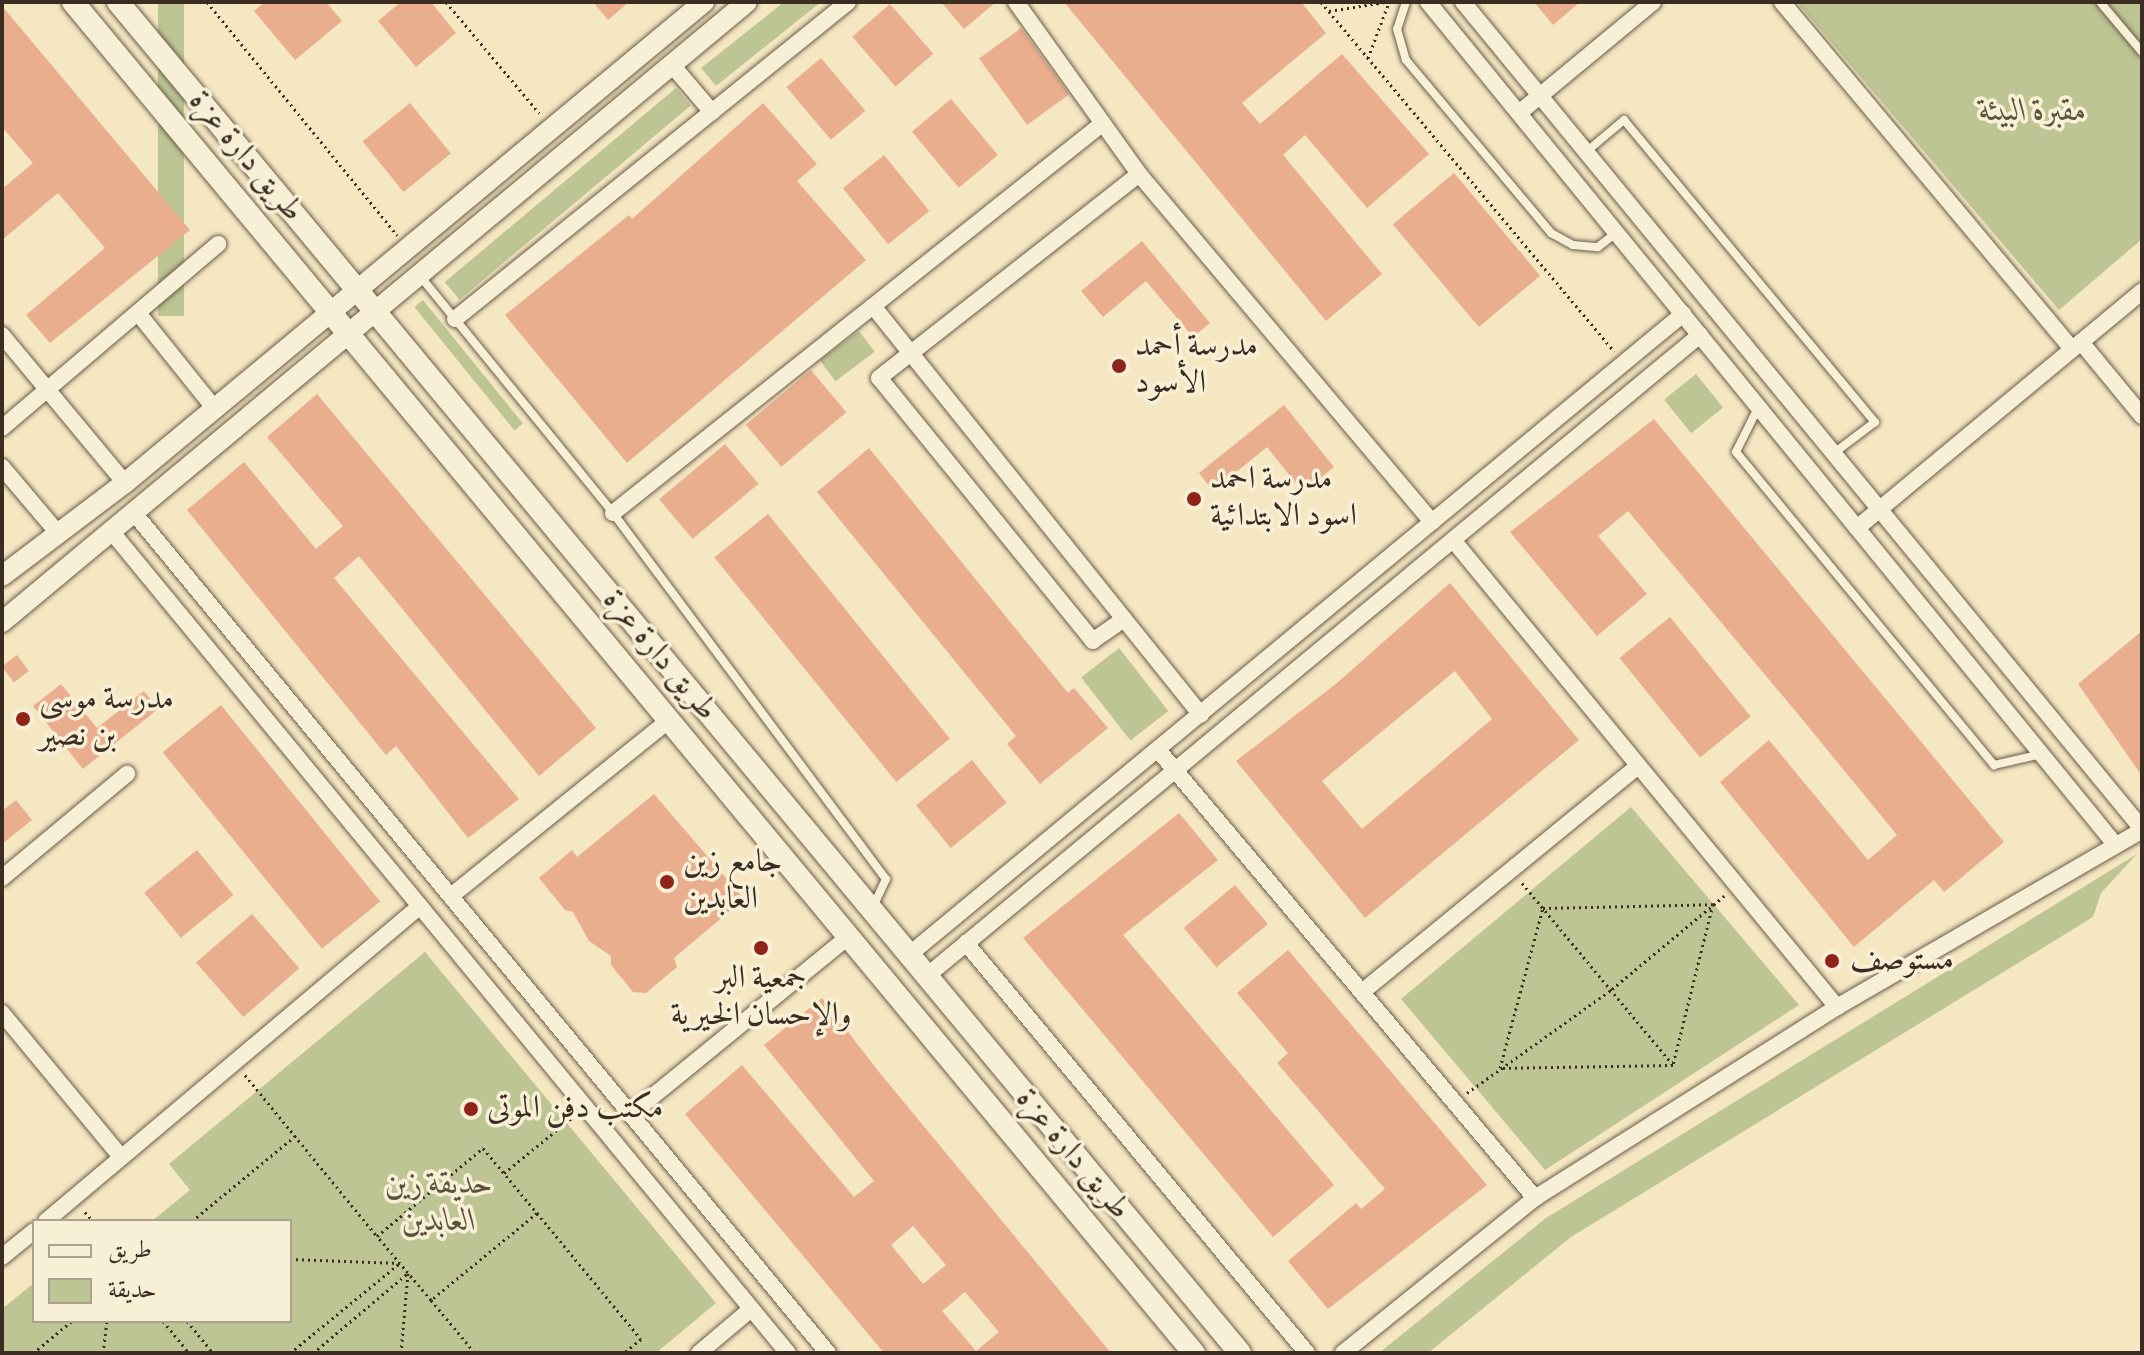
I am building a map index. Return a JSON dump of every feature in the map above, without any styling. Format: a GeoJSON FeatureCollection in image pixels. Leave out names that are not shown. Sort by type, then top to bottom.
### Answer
{"type":"FeatureCollection","features":[{"type":"Feature","properties":{"kind":"main road","name":"طريق دارة عزة"},"geometry":{"type":"LineString","coordinates":[[73,2],[333,311],[1194,1353]]}},
{"type":"Feature","properties":{"kind":"main road"},"geometry":{"type":"LineString","coordinates":[[118,2],[379,310],[871,911],[928,975],[1240,1353]]}},
{"type":"Feature","properties":{"kind":"street"},"geometry":{"type":"LineString","coordinates":[[2,576],[56,531],[125,483],[704,2]]}},
{"type":"Feature","properties":{"kind":"street"},"geometry":{"type":"LineString","coordinates":[[2,622],[747,2]]}},
{"type":"Feature","properties":{"kind":"street"},"geometry":{"type":"LineString","coordinates":[[455,319],[848,2]]}},
{"type":"Feature","properties":{"kind":"street"},"geometry":{"type":"LineString","coordinates":[[1016,2],[1139,174],[1432,522]]}},
{"type":"Feature","properties":{"kind":"street"},"geometry":{"type":"LineString","coordinates":[[1428,2],[2114,843]]}},
{"type":"Feature","properties":{"kind":"street"},"geometry":{"type":"LineString","coordinates":[[1343,1353],[1535,1198],[1837,1007],[2114,843],[2142,830],[1463,2]]}},
{"type":"Feature","properties":{"kind":"street"},"geometry":{"type":"LineString","coordinates":[[1519,113],[1653,2]]}},
{"type":"Feature","properties":{"kind":"street"},"geometry":{"type":"LineString","coordinates":[[1782,2],[2076,346],[2142,416]]}},
{"type":"Feature","properties":{"kind":"street"},"geometry":{"type":"LineString","coordinates":[[672,65],[712,112]]}},
{"type":"Feature","properties":{"kind":"street"},"geometry":{"type":"LineString","coordinates":[[613,513],[1103,123]]}},
{"type":"Feature","properties":{"kind":"street"},"geometry":{"type":"LineString","coordinates":[[1124,619],[1093,641],[879,378],[1139,174]]}},
{"type":"Feature","properties":{"kind":"street"},"geometry":{"type":"LineString","coordinates":[[2,428],[218,244]]}},
{"type":"Feature","properties":{"kind":"street"},"geometry":{"type":"LineString","coordinates":[[1857,528],[2142,291]]}},
{"type":"Feature","properties":{"kind":"street"},"geometry":{"type":"LineString","coordinates":[[873,306],[1201,715]]}},
{"type":"Feature","properties":{"kind":"street"},"geometry":{"type":"LineString","coordinates":[[138,313],[215,409]]}},
{"type":"Feature","properties":{"kind":"street"},"geometry":{"type":"LineString","coordinates":[[910,954],[1683,314]]}},
{"type":"Feature","properties":{"kind":"street"},"geometry":{"type":"LineString","coordinates":[[2,335],[125,483]]}},
{"type":"Feature","properties":{"kind":"street"},"geometry":{"type":"LineString","coordinates":[[928,975],[1700,335]]}},
{"type":"Feature","properties":{"kind":"street"},"geometry":{"type":"LineString","coordinates":[[2,467],[56,531]]}},
{"type":"Feature","properties":{"kind":"street"},"geometry":{"type":"LineString","coordinates":[[134,513],[828,1353]]}},
{"type":"Feature","properties":{"kind":"street"},"geometry":{"type":"LineString","coordinates":[[111,531],[788,1353]]}},
{"type":"Feature","properties":{"kind":"street"},"geometry":{"type":"LineString","coordinates":[[1453,540],[1837,1007]]}},
{"type":"Feature","properties":{"kind":"street"},"geometry":{"type":"LineString","coordinates":[[451,896],[670,719]]}},
{"type":"Feature","properties":{"kind":"street"},"geometry":{"type":"LineString","coordinates":[[1158,750],[1535,1198]]}},
{"type":"Feature","properties":{"kind":"street"},"geometry":{"type":"LineString","coordinates":[[1362,992],[1638,766]]}},
{"type":"Feature","properties":{"kind":"street"},"geometry":{"type":"LineString","coordinates":[[2,878],[127,774]]}},
{"type":"Feature","properties":{"kind":"street"},"geometry":{"type":"LineString","coordinates":[[350,821],[372,801]]}},
{"type":"Feature","properties":{"kind":"street"},"geometry":{"type":"LineString","coordinates":[[48,1219],[420,906]]}},
{"type":"Feature","properties":{"kind":"street"},"geometry":{"type":"LineString","coordinates":[[631,1114],[849,936]]}},
{"type":"Feature","properties":{"kind":"street"},"geometry":{"type":"LineString","coordinates":[[966,943],[1307,1353]]}},
{"type":"Feature","properties":{"kind":"street"},"geometry":{"type":"LineString","coordinates":[[510,1016],[533,995]]}},
{"type":"Feature","properties":{"kind":"street"},"geometry":{"type":"LineString","coordinates":[[2,1013],[121,1157]]}},
{"type":"Feature","properties":{"kind":"street"},"geometry":{"type":"LineString","coordinates":[[673,1214],[696,1193]]}},
{"type":"Feature","properties":{"kind":"street"},"geometry":{"type":"LineString","coordinates":[[3,1253],[32,1232]]}},
{"type":"Feature","properties":{"kind":"street"},"geometry":{"type":"LineString","coordinates":[[699,1353],[751,1309]]}},
{"type":"Feature","properties":{"kind":"lane"},"geometry":{"type":"LineString","coordinates":[[1406,2],[1397,29],[1406,60],[1551,233],[1573,245],[1598,247],[1617,232]]}},
{"type":"Feature","properties":{"kind":"lane"},"geometry":{"type":"LineString","coordinates":[[2100,2],[2142,52]]}},
{"type":"Feature","properties":{"kind":"lane"},"geometry":{"type":"LineString","coordinates":[[1586,152],[1624,120],[1875,422],[1834,454]]}},
{"type":"Feature","properties":{"kind":"lane"},"geometry":{"type":"LineString","coordinates":[[420,276],[613,513],[886,879],[871,911]]}},
{"type":"Feature","properties":{"kind":"lane"},"geometry":{"type":"LineString","coordinates":[[1759,407],[1736,452],[1994,765],[2042,754]]}},
{"type":"Feature","properties":{"kind":"path"},"geometry":{"type":"LineString","coordinates":[[207,2],[408,249]]}},
{"type":"Feature","properties":{"kind":"path"},"geometry":{"type":"LineString","coordinates":[[446,2],[552,129]]}},
{"type":"Feature","properties":{"kind":"path"},"geometry":{"type":"LineString","coordinates":[[1321,2],[1624,363]]}},
{"type":"Feature","properties":{"kind":"path"},"geometry":{"type":"LineString","coordinates":[[1328,11],[1387,2],[1368,58]]}},
{"type":"Feature","properties":{"kind":"path"},"geometry":{"type":"LineString","coordinates":[[1529,892],[1673,1065]]}},
{"type":"Feature","properties":{"kind":"path"},"geometry":{"type":"LineString","coordinates":[[1543,908],[1713,904]]}},
{"type":"Feature","properties":{"kind":"path"},"geometry":{"type":"LineString","coordinates":[[1475,1087],[1612,989],[1713,904]]}},
{"type":"Feature","properties":{"kind":"path"},"geometry":{"type":"LineString","coordinates":[[1673,1065],[1713,904]]}},
{"type":"Feature","properties":{"kind":"path"},"geometry":{"type":"LineString","coordinates":[[1500,1068],[1543,908]]}},
{"type":"Feature","properties":{"kind":"path"},"geometry":{"type":"LineString","coordinates":[[235,1063],[475,1353]]}},
{"type":"Feature","properties":{"kind":"path"},"geometry":{"type":"LineString","coordinates":[[1500,1068],[1673,1065]]}},
{"type":"Feature","properties":{"kind":"path"},"geometry":{"type":"LineString","coordinates":[[504,1173],[585,1107]]}},
{"type":"Feature","properties":{"kind":"path"},"geometry":{"type":"LineString","coordinates":[[194,1219],[295,1136]]}},
{"type":"Feature","properties":{"kind":"path"},"geometry":{"type":"LineString","coordinates":[[377,1236],[483,1148],[641,1339],[624,1353]]}},
{"type":"Feature","properties":{"kind":"path"},"geometry":{"type":"LineString","coordinates":[[429,1298],[537,1213]]}},
{"type":"Feature","properties":{"kind":"path"},"geometry":{"type":"LineString","coordinates":[[292,1259],[400,1263]]}},
{"type":"Feature","properties":{"kind":"path"},"geometry":{"type":"LineString","coordinates":[[290,1353],[400,1263]]}},
{"type":"Feature","properties":{"kind":"path"},"geometry":{"type":"LineString","coordinates":[[313,1353],[408,1273]]}},
{"type":"Feature","properties":{"kind":"path"},"geometry":{"type":"LineString","coordinates":[[401,1353],[408,1273]]}},
{"type":"Feature","properties":{"kind":"path"},"geometry":{"type":"LineString","coordinates":[[33,1353],[70,1323]]}},
{"type":"Feature","properties":{"kind":"path"},"geometry":{"type":"LineString","coordinates":[[103,1353],[107,1323]]}},
{"type":"Feature","properties":{"kind":"path"},"geometry":{"type":"LineString","coordinates":[[165,1323],[189,1353]]}},
{"type":"Feature","properties":{"kind":"path"},"geometry":{"type":"LineString","coordinates":[[189,1323],[213,1353]]}},
{"type":"Feature","properties":{"kind":"green space"},"geometry":{"type":"Polygon","coordinates":[[[158,2],[184,2],[184,316],[158,316],[158,2]]]}},
{"type":"Feature","properties":{"kind":"green space"},"geometry":{"type":"Polygon","coordinates":[[[784,2],[821,2],[716,86],[701,68],[784,2]]]}},
{"type":"Feature","properties":{"kind":"green space","name":"مقبرة البيئة"},"geometry":{"type":"Polygon","coordinates":[[[1797,2],[2142,2],[2142,239],[2059,310],[1797,2]]]}},
{"type":"Feature","properties":{"kind":"green space"},"geometry":{"type":"Polygon","coordinates":[[[676,88],[691,106],[459,300],[445,282],[676,88]]]}},
{"type":"Feature","properties":{"kind":"green space"},"geometry":{"type":"Polygon","coordinates":[[[423,300],[523,424],[515,430],[414,307],[423,300]]]}},
{"type":"Feature","properties":{"kind":"green space"},"geometry":{"type":"Polygon","coordinates":[[[859,331],[875,352],[836,381],[820,360],[859,331]]]}},
{"type":"Feature","properties":{"kind":"green space"},"geometry":{"type":"Polygon","coordinates":[[[1696,374],[1723,407],[1691,433],[1664,400],[1696,374]]]}},
{"type":"Feature","properties":{"kind":"green space"},"geometry":{"type":"Polygon","coordinates":[[[1119,648],[1168,711],[1130,741],[1081,678],[1119,648]]]}},
{"type":"Feature","properties":{"kind":"green space"},"geometry":{"type":"Polygon","coordinates":[[[1631,807],[1799,1005],[1545,1170],[1401,999],[1631,807]]]}},
{"type":"Feature","properties":{"kind":"green space"},"geometry":{"type":"Polygon","coordinates":[[[2137,854],[2101,893],[2093,917],[1571,1237],[1428,1353],[1379,1353],[1546,1218],[2137,854]]]}},
{"type":"Feature","properties":{"kind":"green space","name":"حديقة زين العابدين"},"geometry":{"type":"Polygon","coordinates":[[[425,952],[716,1303],[656,1353],[2,1353],[2,1309],[32,1285],[32,1323],[292,1323],[292,1219],[154,1219],[190,1190],[169,1164],[425,952]]]}},
{"type":"Feature","properties":{"kind":"building"},"geometry":{"type":"Polygon","coordinates":[[[265,2],[326,2],[342,21],[295,60],[254,11],[265,2]]]}},
{"type":"Feature","properties":{"kind":"building"},"geometry":{"type":"Polygon","coordinates":[[[401,2],[431,2],[456,33],[416,67],[378,21],[401,2]]]}},
{"type":"Feature","properties":{"kind":"building"},"geometry":{"type":"Polygon","coordinates":[[[593,2],[629,2],[608,20],[593,2]]]}},
{"type":"Feature","properties":{"kind":"building"},"geometry":{"type":"Polygon","coordinates":[[[941,2],[996,2],[964,29],[941,2]]]}},
{"type":"Feature","properties":{"kind":"building"},"geometry":{"type":"Polygon","coordinates":[[[1064,2],[1301,2],[1326,33],[1242,103],[1260,124],[1342,54],[1429,154],[1367,208],[1305,135],[1283,155],[1382,274],[1326,321],[1064,2]]]}},
{"type":"Feature","properties":{"kind":"building"},"geometry":{"type":"Polygon","coordinates":[[[1534,2],[1580,2],[1553,25],[1534,2]]]}},
{"type":"Feature","properties":{"kind":"building"},"geometry":{"type":"Polygon","coordinates":[[[890,4],[933,54],[896,87],[852,37],[890,4]]]}},
{"type":"Feature","properties":{"kind":"building"},"geometry":{"type":"Polygon","coordinates":[[[2,6],[190,230],[50,343],[26,315],[105,248],[58,193],[2,240],[2,189],[33,163],[2,127],[2,6]]]}},
{"type":"Feature","properties":{"kind":"building"},"geometry":{"type":"Polygon","coordinates":[[[1021,28],[1069,94],[1027,125],[979,59],[1021,28]]]}},
{"type":"Feature","properties":{"kind":"building"},"geometry":{"type":"Polygon","coordinates":[[[821,58],[865,111],[831,140],[787,87],[821,58]]]}},
{"type":"Feature","properties":{"kind":"building"},"geometry":{"type":"Polygon","coordinates":[[[951,99],[998,155],[959,188],[912,132],[951,99]]]}},
{"type":"Feature","properties":{"kind":"building"},"geometry":{"type":"Polygon","coordinates":[[[410,103],[451,154],[403,192],[363,141],[410,103]]]}},
{"type":"Feature","properties":{"kind":"building"},"geometry":{"type":"Polygon","coordinates":[[[763,103],[817,164],[797,181],[866,260],[627,463],[505,315],[629,215],[632,219],[763,103]]]}},
{"type":"Feature","properties":{"kind":"building"},"geometry":{"type":"Polygon","coordinates":[[[884,155],[929,211],[888,244],[843,188],[884,155]]]}},
{"type":"Feature","properties":{"kind":"building"},"geometry":{"type":"Polygon","coordinates":[[[1454,173],[1540,276],[1479,327],[1393,224],[1454,173]]]}},
{"type":"Feature","properties":{"kind":"building"},"geometry":{"type":"Polygon","coordinates":[[[1142,241],[1210,323],[1193,337],[1146,281],[1103,317],[1081,291],[1142,241]]]}},
{"type":"Feature","properties":{"kind":"building"},"geometry":{"type":"Polygon","coordinates":[[[811,370],[846,412],[781,467],[746,425],[811,370]]]}},
{"type":"Feature","properties":{"kind":"building"},"geometry":{"type":"Polygon","coordinates":[[[317,394],[596,728],[539,776],[359,556],[334,578],[519,799],[468,838],[396,746],[386,755],[187,510],[244,462],[316,549],[343,526],[267,437],[317,394]]]}},
{"type":"Feature","properties":{"kind":"building"},"geometry":{"type":"Polygon","coordinates":[[[1284,405],[1334,467],[1303,492],[1267,447],[1213,491],[1199,473],[1284,405]]]}},
{"type":"Feature","properties":{"kind":"building"},"geometry":{"type":"Polygon","coordinates":[[[1654,419],[2004,842],[1944,892],[1934,880],[1854,947],[1720,782],[1769,740],[1868,860],[1897,835],[1802,719],[1628,511],[1598,536],[1647,594],[1597,636],[1510,532],[1654,419]]]}},
{"type":"Feature","properties":{"kind":"building"},"geometry":{"type":"Polygon","coordinates":[[[725,444],[758,484],[693,539],[659,499],[725,444]]]}},
{"type":"Feature","properties":{"kind":"building"},"geometry":{"type":"Polygon","coordinates":[[[869,448],[1068,693],[1074,688],[1108,728],[1040,784],[1007,744],[1016,736],[817,492],[869,448]]]}},
{"type":"Feature","properties":{"kind":"building"},"geometry":{"type":"Polygon","coordinates":[[[768,514],[950,739],[896,782],[714,557],[768,514]]]}},
{"type":"Feature","properties":{"kind":"building"},"geometry":{"type":"Polygon","coordinates":[[[1450,583],[1579,740],[1365,918],[1236,761],[1337,683],[1450,583]],[[1455,671],[1322,781],[1362,829],[1492,719],[1455,671]]]}},
{"type":"Feature","properties":{"kind":"building"},"geometry":{"type":"Polygon","coordinates":[[[1670,617],[1751,716],[1700,757],[1619,658],[1670,617]]]}},
{"type":"Feature","properties":{"kind":"building"},"geometry":{"type":"Polygon","coordinates":[[[2142,631],[2142,776],[2078,684],[2142,631]]]}},
{"type":"Feature","properties":{"kind":"building"},"geometry":{"type":"Polygon","coordinates":[[[17,655],[29,671],[14,682],[2,666],[17,655]]]}},
{"type":"Feature","properties":{"kind":"building"},"geometry":{"type":"Polygon","coordinates":[[[61,684],[97,728],[144,691],[158,709],[83,769],[33,706],[61,684]]]}},
{"type":"Feature","properties":{"kind":"building"},"geometry":{"type":"Polygon","coordinates":[[[221,705],[380,902],[322,949],[163,752],[221,705]]]}},
{"type":"Feature","properties":{"kind":"building"},"geometry":{"type":"Polygon","coordinates":[[[972,760],[1007,803],[951,848],[916,805],[972,760]]]}},
{"type":"Feature","properties":{"kind":"building"},"geometry":{"type":"Polygon","coordinates":[[[654,794],[744,899],[674,958],[677,967],[646,993],[633,992],[611,965],[611,956],[589,941],[573,912],[565,910],[539,878],[572,850],[577,857],[654,794]]]}},
{"type":"Feature","properties":{"kind":"building"},"geometry":{"type":"Polygon","coordinates":[[[16,800],[32,820],[2,844],[2,811],[16,800]]]}},
{"type":"Feature","properties":{"kind":"building"},"geometry":{"type":"Polygon","coordinates":[[[1179,813],[1218,860],[1123,935],[1334,1185],[1273,1237],[1023,938],[1179,813]]]}},
{"type":"Feature","properties":{"kind":"building"},"geometry":{"type":"Polygon","coordinates":[[[197,850],[234,895],[181,938],[144,893],[197,850]]]}},
{"type":"Feature","properties":{"kind":"building"},"geometry":{"type":"Polygon","coordinates":[[[1235,885],[1268,924],[1216,967],[1184,928],[1235,885]]]}},
{"type":"Feature","properties":{"kind":"building"},"geometry":{"type":"Polygon","coordinates":[[[252,914],[299,968],[243,1017],[196,963],[252,914]]]}},
{"type":"Feature","properties":{"kind":"building"},"geometry":{"type":"Polygon","coordinates":[[[1288,950],[1487,1185],[1328,1309],[1288,1261],[1356,1203],[1361,1209],[1385,1189],[1277,1063],[1288,1053],[1237,993],[1288,950]]]}},
{"type":"Feature","properties":{"kind":"building"},"geometry":{"type":"Polygon","coordinates":[[[822,998],[879,1072],[1111,1353],[884,1353],[685,1114],[742,1065],[854,1197],[874,1181],[764,1045],[822,998]],[[913,1226],[891,1245],[923,1284],[946,1265],[913,1226]],[[965,1292],[942,1311],[976,1351],[999,1332],[965,1292]]]}},
{"type":"Feature","properties":{"kind":"place","name":"مدرسة أحمد الأسود"},"geometry":{"type":"Point","coordinates":[1119,366]}},
{"type":"Feature","properties":{"kind":"place","name":"مدرسة احمد اسود الابتدائية"},"geometry":{"type":"Point","coordinates":[1194,499]}},
{"type":"Feature","properties":{"kind":"place","name":"مدرسة موسى بن نصير"},"geometry":{"type":"Point","coordinates":[23,719]}},
{"type":"Feature","properties":{"kind":"place","name":"جامع زين العابدين"},"geometry":{"type":"Point","coordinates":[667,882]}},
{"type":"Feature","properties":{"kind":"place","name":"جمعية البر والإحسان الخيرية"},"geometry":{"type":"Point","coordinates":[761,948]}},
{"type":"Feature","properties":{"kind":"place","name":"مستوصف"},"geometry":{"type":"Point","coordinates":[1832,961]}},
{"type":"Feature","properties":{"kind":"place","name":"مكتب دفن الموتى"},"geometry":{"type":"Point","coordinates":[471,1109]}}]}
